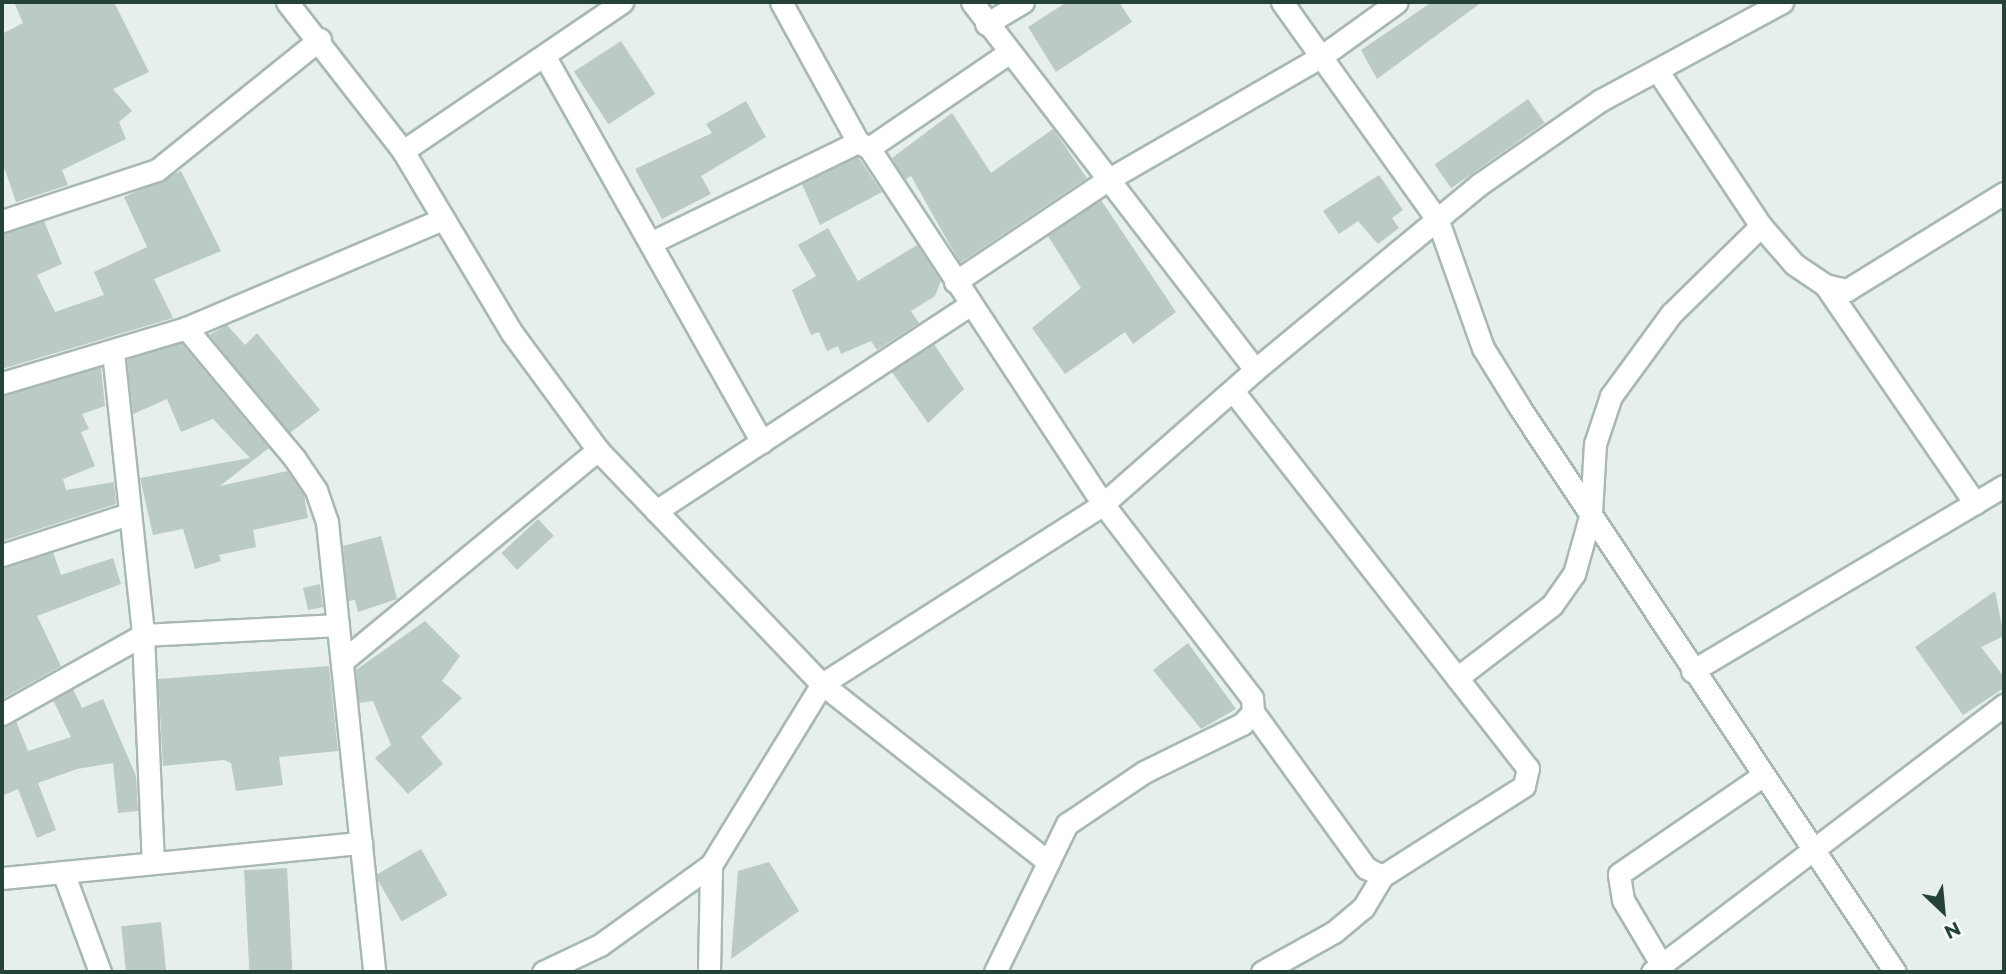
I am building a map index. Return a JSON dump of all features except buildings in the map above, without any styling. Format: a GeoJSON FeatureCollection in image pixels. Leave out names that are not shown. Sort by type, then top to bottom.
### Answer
{"type":"FeatureCollection","features":[{"type":"Feature","properties":{"kind":"street"},"geometry":{"type":"LineString","coordinates":[[287,2],[320,39],[404,151],[524,351],[598,450],[822,684],[1048,862]]}},
{"type":"Feature","properties":{"kind":"street"},"geometry":{"type":"LineString","coordinates":[[404,151],[622,2]]}},
{"type":"Feature","properties":{"kind":"street"},"geometry":{"type":"LineString","coordinates":[[780,2],[864,145],[1103,504],[1252,698],[1253,712],[1366,868],[1382,876]]}},
{"type":"Feature","properties":{"kind":"street"},"geometry":{"type":"LineString","coordinates":[[972,2],[1007,54],[1109,178],[1255,370]]}},
{"type":"Feature","properties":{"kind":"street"},"geometry":{"type":"LineString","coordinates":[[986,24],[1023,2]]}},
{"type":"Feature","properties":{"kind":"street"},"geometry":{"type":"LineString","coordinates":[[1282,2],[1438,221],[1483,348],[1692,671],[1895,972]]}},
{"type":"Feature","properties":{"kind":"street"},"geometry":{"type":"LineString","coordinates":[[955,282],[1109,178],[1322,56],[1397,2]]}},
{"type":"Feature","properties":{"kind":"street"},"geometry":{"type":"LineString","coordinates":[[543,972],[600,945],[710,865],[822,684],[1103,504],[1255,370],[1438,221],[1574,118],[1782,2]]}},
{"type":"Feature","properties":{"kind":"street"},"geometry":{"type":"LineString","coordinates":[[2,221],[157,170],[320,39]]}},
{"type":"Feature","properties":{"kind":"street"},"geometry":{"type":"LineString","coordinates":[[650,243],[864,145],[1007,54]]}},
{"type":"Feature","properties":{"kind":"street"},"geometry":{"type":"LineString","coordinates":[[545,57],[762,442]]}},
{"type":"Feature","properties":{"kind":"street"},"geometry":{"type":"LineString","coordinates":[[1657,70],[1761,226],[1794,264],[1825,285],[1847,290],[1874,278],[2004,193]]}},
{"type":"Feature","properties":{"kind":"street"},"geometry":{"type":"LineString","coordinates":[[2,383],[78,355],[113,352],[186,328],[443,219]]}},
{"type":"Feature","properties":{"kind":"street"},"geometry":{"type":"LineString","coordinates":[[1457,678],[1552,605],[1574,574],[1591,513],[1595,444],[1611,396],[1671,314],[1761,226]]}},
{"type":"Feature","properties":{"kind":"street"},"geometry":{"type":"LineString","coordinates":[[1825,285],[1975,503]]}},
{"type":"Feature","properties":{"kind":"street"},"geometry":{"type":"LineString","coordinates":[[656,511],[970,305]]}},
{"type":"Feature","properties":{"kind":"street"},"geometry":{"type":"LineString","coordinates":[[186,328],[316,490],[327,522],[338,625],[345,659],[374,972]]}},
{"type":"Feature","properties":{"kind":"street"},"geometry":{"type":"LineString","coordinates":[[113,352],[125,515],[143,635],[153,863]]}},
{"type":"Feature","properties":{"kind":"street"},"geometry":{"type":"LineString","coordinates":[[1233,391],[1528,768],[1528,779],[1382,876],[1363,908],[1334,932],[1262,972]]}},
{"type":"Feature","properties":{"kind":"street"},"geometry":{"type":"LineString","coordinates":[[345,659],[598,450]]}},
{"type":"Feature","properties":{"kind":"street"},"geometry":{"type":"LineString","coordinates":[[1692,671],[2004,486]]}},
{"type":"Feature","properties":{"kind":"street"},"geometry":{"type":"LineString","coordinates":[[2,555],[125,515]]}},
{"type":"Feature","properties":{"kind":"street"},"geometry":{"type":"LineString","coordinates":[[2,714],[143,635],[338,625]]}},
{"type":"Feature","properties":{"kind":"street"},"geometry":{"type":"LineString","coordinates":[[1762,776],[1619,874],[1623,901],[1656,968],[1814,855],[2004,705]]}},
{"type":"Feature","properties":{"kind":"street"},"geometry":{"type":"LineString","coordinates":[[995,972],[1066,824],[1144,772],[1242,724],[1253,712]]}},
{"type":"Feature","properties":{"kind":"street"},"geometry":{"type":"LineString","coordinates":[[2,878],[361,843]]}},
{"type":"Feature","properties":{"kind":"street"},"geometry":{"type":"LineString","coordinates":[[709,972],[710,865]]}},
{"type":"Feature","properties":{"kind":"street"},"geometry":{"type":"LineString","coordinates":[[63,872],[100,972]]}}]}
